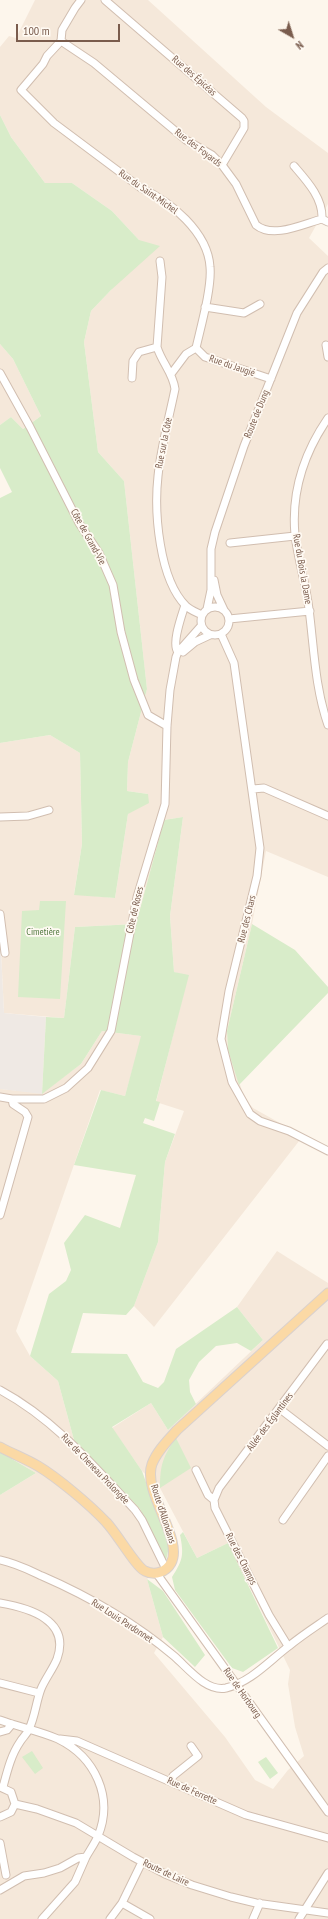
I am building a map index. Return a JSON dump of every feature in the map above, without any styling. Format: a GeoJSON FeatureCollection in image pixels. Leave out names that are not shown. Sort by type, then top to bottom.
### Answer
{"type":"FeatureCollection","features":[{"type":"Feature","properties":{"kind":"main road","name":"Route d'Allondans"},"geometry":{"type":"LineString","coordinates":[[166,1569],[172,1562],[174,1546],[162,1514],[152,1478],[152,1465],[161,1448],[177,1430],[328,1293]]}},
{"type":"Feature","properties":{"kind":"main road"},"geometry":{"type":"LineString","coordinates":[[0,1447],[39,1467],[81,1499],[106,1521],[121,1539],[139,1567],[144,1571],[157,1574],[166,1569]]}},
{"type":"Feature","properties":{"kind":"street"},"geometry":{"type":"LineString","coordinates":[[60,41],[62,30],[75,8],[82,0]]}},
{"type":"Feature","properties":{"kind":"street","name":"Rue des Épicéas"},"geometry":{"type":"LineString","coordinates":[[105,0],[242,118],[244,121],[244,128],[222,165]]}},
{"type":"Feature","properties":{"kind":"street","name":"Rue du Saint-Michel"},"geometry":{"type":"LineString","coordinates":[[60,41],[21,90],[54,123],[141,188],[156,195],[184,217],[206,248],[210,269],[205,307],[196,348]]}},
{"type":"Feature","properties":{"kind":"street","name":"Rue des Foyards"},"geometry":{"type":"LineString","coordinates":[[60,41],[94,63],[186,140],[212,155],[222,165],[236,184],[256,225],[263,230],[274,231],[325,220]]}},
{"type":"Feature","properties":{"kind":"street"},"geometry":{"type":"LineString","coordinates":[[294,166],[319,201],[325,220]]}},
{"type":"Feature","properties":{"kind":"street"},"geometry":{"type":"LineString","coordinates":[[132,378],[133,361],[139,352],[157,348],[162,277],[160,261]]}},
{"type":"Feature","properties":{"kind":"street","name":"Route de Dung"},"geometry":{"type":"LineString","coordinates":[[224,610],[217,595],[212,570],[211,549],[215,532],[244,446],[298,313],[323,272],[328,268]]}},
{"type":"Feature","properties":{"kind":"street"},"geometry":{"type":"LineString","coordinates":[[205,307],[244,313],[260,304]]}},
{"type":"Feature","properties":{"kind":"street"},"geometry":{"type":"LineString","coordinates":[[326,345],[328,357]]}},
{"type":"Feature","properties":{"kind":"street","name":"Rue sur la Côte"},"geometry":{"type":"LineString","coordinates":[[157,348],[160,357],[171,374],[175,389],[158,478],[158,530],[161,551],[169,576],[185,605]]}},
{"type":"Feature","properties":{"kind":"street"},"geometry":{"type":"LineString","coordinates":[[171,374],[186,354],[196,348]]}},
{"type":"Feature","properties":{"kind":"street","name":"Rue du Jaugié"},"geometry":{"type":"LineString","coordinates":[[196,348],[205,357],[271,379]]}},
{"type":"Feature","properties":{"kind":"street","name":"Côte de Grand-Vie"},"geometry":{"type":"LineString","coordinates":[[0,373],[80,523],[99,553],[113,585],[121,632],[134,680],[148,715],[167,726]]}},
{"type":"Feature","properties":{"kind":"street","name":"Rue du Bois la Dame"},"geometry":{"type":"LineString","coordinates":[[328,418],[314,438],[304,462],[297,486],[294,518],[310,611],[314,663],[322,710],[328,726]]}},
{"type":"Feature","properties":{"kind":"street"},"geometry":{"type":"LineString","coordinates":[[230,544],[296,536]]}},
{"type":"Feature","properties":{"kind":"street","name":"Route de Dung"},"geometry":{"type":"LineString","coordinates":[[204,612],[212,570]]}},
{"type":"Feature","properties":{"kind":"street"},"geometry":{"type":"LineString","coordinates":[[185,605],[204,612]]}},
{"type":"Feature","properties":{"kind":"street","name":"Côte de Roses"},"geometry":{"type":"LineString","coordinates":[[0,1097],[12,1099],[44,1099],[66,1088],[88,1068],[111,1031],[137,897],[165,804],[167,726],[170,690],[178,652],[175,647],[176,639],[185,605]]}},
{"type":"Feature","properties":{"kind":"street"},"geometry":{"type":"LineString","coordinates":[[178,652],[201,626],[204,612],[212,607],[224,610],[229,619],[229,625],[221,634],[210,635],[204,632],[201,626]]}},
{"type":"Feature","properties":{"kind":"street"},"geometry":{"type":"LineString","coordinates":[[229,619],[310,611]]}},
{"type":"Feature","properties":{"kind":"street","name":"Rue des Chars"},"geometry":{"type":"LineString","coordinates":[[221,634],[234,663],[253,789],[260,848],[257,876],[229,991],[220,1039],[232,1082],[250,1114],[260,1121],[289,1131],[328,1151]]}},
{"type":"Feature","properties":{"kind":"street","name":"Côte de Roses"},"geometry":{"type":"LineString","coordinates":[[176,662],[190,646],[210,635]]}},
{"type":"Feature","properties":{"kind":"street"},"geometry":{"type":"LineString","coordinates":[[253,789],[264,788],[328,816]]}},
{"type":"Feature","properties":{"kind":"street"},"geometry":{"type":"LineString","coordinates":[[0,817],[28,816],[49,810]]}},
{"type":"Feature","properties":{"kind":"street"},"geometry":{"type":"LineString","coordinates":[[0,914],[5,953]]}},
{"type":"Feature","properties":{"kind":"street"},"geometry":{"type":"LineString","coordinates":[[0,1215],[28,1117],[25,1112],[13,1104],[12,1099]]}},
{"type":"Feature","properties":{"kind":"street","name":"Allée des Églantines"},"geometry":{"type":"LineString","coordinates":[[214,1500],[219,1488],[280,1409],[327,1344]]}},
{"type":"Feature","properties":{"kind":"street","name":"Rue de Cheneau Prolongée"},"geometry":{"type":"LineString","coordinates":[[0,1390],[44,1419],[67,1438],[128,1503],[142,1520],[166,1569]]}},
{"type":"Feature","properties":{"kind":"street"},"geometry":{"type":"LineString","coordinates":[[280,1409],[328,1446]]}},
{"type":"Feature","properties":{"kind":"street"},"geometry":{"type":"LineString","coordinates":[[283,1520],[328,1456]]}},
{"type":"Feature","properties":{"kind":"street","name":"Rue des Champs"},"geometry":{"type":"LineString","coordinates":[[196,1470],[208,1495],[214,1500],[215,1508],[262,1602],[288,1646]]}},
{"type":"Feature","properties":{"kind":"street","name":"Rue Louis Pardonnet"},"geometry":{"type":"LineString","coordinates":[[0,1560],[24,1568],[73,1590],[131,1625],[172,1654],[207,1684],[216,1688],[236,1685]]}},
{"type":"Feature","properties":{"kind":"street","name":"Rue de Horbourg"},"geometry":{"type":"LineString","coordinates":[[157,1574],[328,1812]]}},
{"type":"Feature","properties":{"kind":"street"},"geometry":{"type":"LineString","coordinates":[[0,1603],[23,1607],[38,1613],[50,1623],[56,1631],[59,1640],[59,1650],[56,1660],[39,1693],[29,1730],[19,1743],[2,1787],[13,1795],[15,1804],[11,1812],[0,1817]]}},
{"type":"Feature","properties":{"kind":"street"},"geometry":{"type":"LineString","coordinates":[[236,1685],[266,1666],[288,1646],[328,1618]]}},
{"type":"Feature","properties":{"kind":"street"},"geometry":{"type":"LineString","coordinates":[[0,1684],[39,1693]]}},
{"type":"Feature","properties":{"kind":"street"},"geometry":{"type":"LineString","coordinates":[[0,1720],[58,1739],[75,1750],[87,1761],[101,1785],[104,1801],[102,1821],[98,1835],[74,1882],[42,1919]]}},
{"type":"Feature","properties":{"kind":"street"},"geometry":{"type":"LineString","coordinates":[[0,1732],[7,1730],[12,1724]]}},
{"type":"Feature","properties":{"kind":"street","name":"Rue de Ferrette"},"geometry":{"type":"LineString","coordinates":[[58,1739],[77,1740],[246,1815],[328,1838]]}},
{"type":"Feature","properties":{"kind":"street"},"geometry":{"type":"LineString","coordinates":[[171,1782],[173,1776],[198,1756],[191,1746]]}},
{"type":"Feature","properties":{"kind":"street","name":"Route de Laire"},"geometry":{"type":"LineString","coordinates":[[15,1804],[37,1809],[76,1824],[98,1835],[142,1862],[192,1885],[231,1897],[260,1903],[328,1913]]}},
{"type":"Feature","properties":{"kind":"street"},"geometry":{"type":"LineString","coordinates":[[0,1843],[3,1874],[15,1880]]}},
{"type":"Feature","properties":{"kind":"street"},"geometry":{"type":"LineString","coordinates":[[0,1890],[24,1876],[44,1873],[60,1868],[78,1858],[86,1857]]}},
{"type":"Feature","properties":{"kind":"street"},"geometry":{"type":"LineString","coordinates":[[110,1919],[122,1903],[142,1862]]}},
{"type":"Feature","properties":{"kind":"street"},"geometry":{"type":"LineString","coordinates":[[299,1919],[328,1873]]}},
{"type":"Feature","properties":{"kind":"street"},"geometry":{"type":"LineString","coordinates":[[122,1903],[150,1919]]}},
{"type":"Feature","properties":{"kind":"street"},"geometry":{"type":"LineString","coordinates":[[253,1919],[260,1903]]}},
{"type":"Feature","properties":{"kind":"shaded area"},"geometry":{"type":"Polygon","coordinates":[[[35,0],[148,0],[266,107],[328,153],[328,204],[309,238],[328,256],[328,877],[266,851],[252,924],[227,1031],[228,1050],[245,1099],[253,1108],[303,1136],[154,1327],[134,1306],[158,1242],[165,1162],[184,1111],[156,1102],[188,976],[174,972],[170,916],[183,817],[164,820],[136,924],[75,927],[64,1018],[4,1013],[0,930],[0,743],[50,735],[80,753],[82,844],[74,894],[115,898],[128,814],[148,794],[127,791],[128,762],[147,689],[124,481],[98,452],[84,342],[91,311],[111,290],[139,240],[112,211],[72,183],[45,183],[11,137],[0,115],[0,47],[9,36],[16,38],[35,0]]]}},
{"type":"Feature","properties":{"kind":"shaded area"},"geometry":{"type":"Polygon","coordinates":[[[0,344],[13,359],[41,416],[23,429],[11,417],[0,425],[0,344]]]}},
{"type":"Feature","properties":{"kind":"shaded area"},"geometry":{"type":"Polygon","coordinates":[[[0,930],[4,1013],[46,1017],[42,1094],[0,1089],[0,930]]]}},
{"type":"Feature","properties":{"kind":"shaded area"},"geometry":{"type":"Polygon","coordinates":[[[102,1031],[142,1036],[125,1096],[100,1090],[16,1331],[30,1356],[58,1381],[74,1440],[140,1509],[166,1561],[147,1579],[163,1637],[154,1653],[225,1737],[255,1780],[273,1789],[288,1770],[304,1756],[295,1727],[288,1684],[290,1670],[228,1543],[197,1558],[160,1488],[142,1471],[112,1428],[151,1403],[168,1430],[263,1340],[237,1307],[277,1251],[328,1283],[328,1919],[0,1919],[0,1495],[36,1473],[0,1452],[0,1089],[42,1093],[81,1064],[102,1031]]]}},
{"type":"Feature","properties":{"kind":"green space"},"geometry":{"type":"Polygon","coordinates":[[[0,115],[11,137],[45,183],[72,183],[112,211],[139,240],[160,246],[111,290],[91,311],[84,342],[98,452],[124,481],[147,689],[128,762],[127,791],[148,794],[149,803],[128,814],[115,898],[74,895],[82,844],[80,753],[50,735],[0,743],[0,498],[12,492],[0,468],[0,425],[11,417],[23,429],[41,416],[13,359],[0,344],[0,115]]]}},
{"type":"Feature","properties":{"kind":"green space"},"geometry":{"type":"Polygon","coordinates":[[[183,817],[170,916],[174,972],[189,975],[156,1101],[160,1102],[154,1121],[145,1118],[143,1123],[175,1134],[165,1162],[158,1242],[134,1306],[126,1315],[83,1313],[71,1353],[127,1354],[143,1382],[158,1388],[164,1382],[176,1349],[237,1307],[263,1340],[251,1351],[237,1343],[216,1346],[199,1362],[189,1380],[190,1392],[196,1404],[168,1430],[151,1403],[112,1427],[142,1471],[169,1547],[166,1561],[140,1509],[74,1440],[58,1381],[30,1356],[49,1294],[66,1281],[71,1270],[64,1243],[85,1215],[120,1228],[136,1175],[74,1165],[101,1090],[125,1096],[141,1036],[102,1031],[81,1064],[42,1094],[46,1017],[64,1018],[75,927],[136,924],[164,820],[183,817]]]}},
{"type":"Feature","properties":{"kind":"green space","name":"Cimetière"},"geometry":{"type":"Polygon","coordinates":[[[40,901],[66,901],[60,999],[18,997],[22,911],[39,910],[40,901]]]}},
{"type":"Feature","properties":{"kind":"green space"},"geometry":{"type":"Polygon","coordinates":[[[252,924],[295,950],[328,987],[328,993],[239,1085],[228,1050],[227,1031],[252,924]]]}},
{"type":"Feature","properties":{"kind":"green space"},"geometry":{"type":"Polygon","coordinates":[[[176,1438],[191,1468],[160,1488],[163,1461],[176,1438]]]}},
{"type":"Feature","properties":{"kind":"green space"},"geometry":{"type":"Polygon","coordinates":[[[0,1452],[36,1473],[0,1495],[0,1452]]]}},
{"type":"Feature","properties":{"kind":"green space"},"geometry":{"type":"Polygon","coordinates":[[[183,1532],[197,1558],[228,1543],[278,1648],[243,1672],[232,1668],[175,1590],[172,1577],[182,1557],[180,1535],[183,1532]]]}},
{"type":"Feature","properties":{"kind":"green space"},"geometry":{"type":"Polygon","coordinates":[[[147,1579],[163,1591],[205,1655],[195,1667],[163,1637],[147,1579]]]}},
{"type":"Feature","properties":{"kind":"green space"},"geometry":{"type":"Polygon","coordinates":[[[32,1751],[43,1768],[35,1774],[22,1757],[32,1751]]]}},
{"type":"Feature","properties":{"kind":"green space"},"geometry":{"type":"Polygon","coordinates":[[[266,1757],[278,1773],[270,1779],[258,1762],[266,1757]]]}}]}
